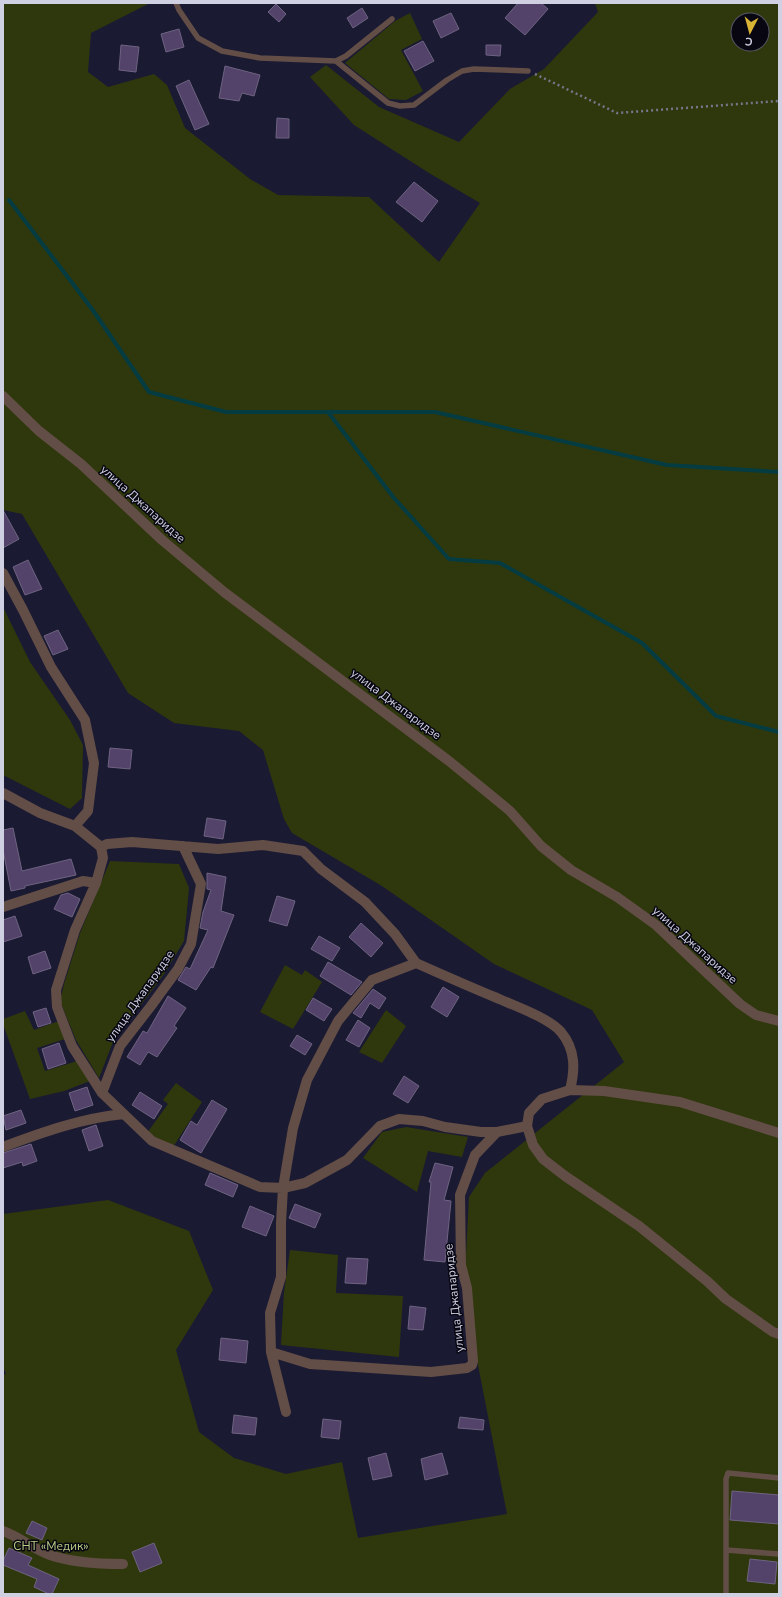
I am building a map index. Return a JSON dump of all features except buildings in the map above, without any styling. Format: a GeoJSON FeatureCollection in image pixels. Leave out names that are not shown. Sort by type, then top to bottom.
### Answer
{"type":"FeatureCollection","features":[{"type":"Feature","properties":{"kind":"street","name":"улица Джапаридзе"},"geometry":{"type":"LineString","coordinates":[[3,396],[39,431],[81,464],[162,540],[224,592],[449,761],[510,811],[541,846],[570,870],[617,897],[656,925],[740,1004],[756,1015],[779,1021]]}},
{"type":"Feature","properties":{"kind":"street"},"geometry":{"type":"LineString","coordinates":[[3,573],[51,667],[85,720],[94,763],[88,811],[75,826]]}},
{"type":"Feature","properties":{"kind":"street"},"geometry":{"type":"LineString","coordinates":[[3,793],[40,813],[75,826],[101,847],[103,858],[96,883],[75,930],[56,990],[56,1007],[72,1046],[102,1093],[152,1141],[260,1187],[282,1188],[305,1183],[347,1160],[380,1126],[399,1119],[423,1121],[444,1127],[482,1132],[497,1132],[527,1126]]}},
{"type":"Feature","properties":{"kind":"street"},"geometry":{"type":"LineString","coordinates":[[101,847],[107,844],[132,842],[218,849],[264,845],[303,851],[321,868],[365,902],[395,934],[416,963],[540,1017],[561,1032],[574,1058],[574,1075],[570,1090]]}},
{"type":"Feature","properties":{"kind":"street","name":"улица Джапаридзе"},"geometry":{"type":"LineString","coordinates":[[102,1093],[120,1046],[178,969],[191,944],[201,884],[184,846]]}},
{"type":"Feature","properties":{"kind":"street"},"geometry":{"type":"LineString","coordinates":[[3,907],[83,881],[96,883]]}},
{"type":"Feature","properties":{"kind":"street"},"geometry":{"type":"LineString","coordinates":[[286,1412],[271,1352],[270,1313],[281,1277],[282,1188],[293,1128],[307,1080],[338,1021],[372,980],[416,963]]}},
{"type":"Feature","properties":{"kind":"street"},"geometry":{"type":"LineString","coordinates":[[779,1133],[680,1102],[604,1091],[570,1090],[542,1099],[529,1113],[527,1126],[533,1145],[543,1160],[639,1226],[708,1281],[726,1299],[773,1332],[779,1334]]}},
{"type":"Feature","properties":{"kind":"street"},"geometry":{"type":"LineString","coordinates":[[3,1147],[56,1128],[101,1117],[124,1114]]}},
{"type":"Feature","properties":{"kind":"street","name":"улица Джапаридзе"},"geometry":{"type":"LineString","coordinates":[[271,1352],[310,1364],[431,1372],[468,1368],[472,1365],[473,1361],[467,1288],[461,1265],[460,1196],[475,1154],[497,1132]]}},
{"type":"Feature","properties":{"kind":"street"},"geometry":{"type":"LineString","coordinates":[[3,1531],[19,1537],[35,1548],[50,1555],[95,1564],[123,1564]]}},
{"type":"Feature","properties":{"kind":"lane"},"geometry":{"type":"LineString","coordinates":[[176,3],[198,38],[222,51],[260,58],[336,61],[346,56],[392,19]]}},
{"type":"Feature","properties":{"kind":"lane"},"geometry":{"type":"LineString","coordinates":[[336,61],[388,103],[400,106],[414,106],[447,80],[462,71],[474,69],[528,70]]}},
{"type":"Feature","properties":{"kind":"lane"},"geometry":{"type":"LineString","coordinates":[[726,1594],[726,1475],[728,1473],[779,1478]]}},
{"type":"Feature","properties":{"kind":"lane"},"geometry":{"type":"LineString","coordinates":[[726,1550],[779,1554]]}},
{"type":"Feature","properties":{"kind":"path"},"geometry":{"type":"LineString","coordinates":[[528,70],[617,113],[779,101]]}},
{"type":"Feature","properties":{"kind":"green space","name":"СНТ «Медик»"},"geometry":{"type":"Polygon","coordinates":[[[3,3],[150,3],[91,33],[88,72],[108,87],[154,74],[167,85],[185,128],[250,179],[278,195],[369,197],[439,262],[480,203],[429,173],[354,125],[310,77],[326,65],[379,107],[459,142],[510,89],[544,69],[598,12],[595,3],[779,3],[779,1594],[3,1594],[3,1375],[6,1374],[3,1367],[3,1214],[108,1200],[189,1231],[213,1290],[176,1350],[199,1432],[234,1458],[286,1474],[342,1462],[358,1538],[507,1514],[464,1293],[469,1197],[485,1173],[624,1062],[592,1010],[494,964],[382,886],[292,833],[284,819],[263,750],[239,731],[174,723],[128,693],[22,514],[3,510],[3,3]]]}},
{"type":"Feature","properties":{"kind":"green space"},"geometry":{"type":"Polygon","coordinates":[[[410,13],[422,39],[401,50],[423,91],[406,100],[389,99],[345,63],[395,21],[410,13]]]}},
{"type":"Feature","properties":{"kind":"green space"},"geometry":{"type":"Polygon","coordinates":[[[3,607],[30,662],[70,720],[83,745],[82,798],[70,809],[3,775],[3,607]]]}},
{"type":"Feature","properties":{"kind":"green space"},"geometry":{"type":"Polygon","coordinates":[[[110,861],[179,864],[189,888],[184,941],[164,974],[113,1042],[99,1078],[76,1040],[60,1001],[80,933],[110,861]]]}},
{"type":"Feature","properties":{"kind":"green space"},"geometry":{"type":"Polygon","coordinates":[[[285,965],[302,975],[305,970],[322,982],[293,1029],[260,1012],[285,965]]]}},
{"type":"Feature","properties":{"kind":"green space"},"geometry":{"type":"Polygon","coordinates":[[[386,1010],[406,1026],[382,1063],[359,1052],[386,1010]]]}},
{"type":"Feature","properties":{"kind":"green space"},"geometry":{"type":"Polygon","coordinates":[[[25,1011],[34,1030],[59,1021],[65,1039],[37,1048],[45,1071],[77,1061],[90,1081],[64,1091],[30,1099],[3,1024],[3,1019],[25,1011]]]}},
{"type":"Feature","properties":{"kind":"green space"},"geometry":{"type":"Polygon","coordinates":[[[176,1083],[202,1102],[173,1147],[147,1133],[168,1104],[163,1100],[176,1083]]]}},
{"type":"Feature","properties":{"kind":"green space"},"geometry":{"type":"Polygon","coordinates":[[[406,1127],[468,1137],[462,1157],[428,1151],[417,1192],[363,1158],[382,1132],[406,1127]]]}},
{"type":"Feature","properties":{"kind":"green space"},"geometry":{"type":"Polygon","coordinates":[[[290,1250],[338,1255],[336,1293],[403,1296],[399,1357],[281,1345],[284,1292],[290,1250]]]}},
{"type":"Feature","properties":{"kind":"waterway"},"geometry":{"type":"LineString","coordinates":[[9,200],[92,309],[149,392],[226,412],[435,412],[667,465],[779,472]]}},
{"type":"Feature","properties":{"kind":"waterway"},"geometry":{"type":"LineString","coordinates":[[328,412],[394,498],[449,559],[500,563],[642,643],[716,716],[779,732]]}}]}
